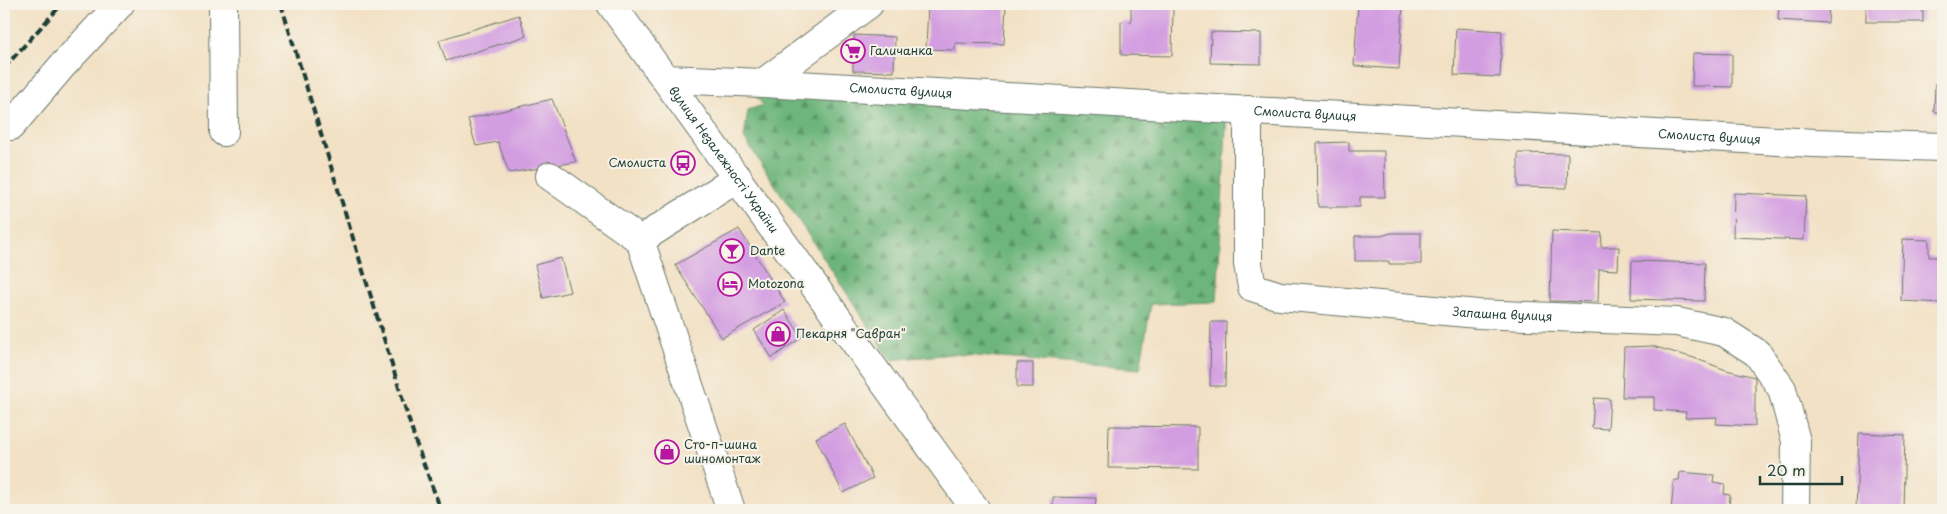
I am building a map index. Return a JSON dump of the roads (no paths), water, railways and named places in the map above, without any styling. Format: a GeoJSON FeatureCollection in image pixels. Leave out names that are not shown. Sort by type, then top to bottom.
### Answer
{"type":"FeatureCollection","features":[{"type":"Feature","properties":{"kind":"street"},"geometry":{"type":"LineString","coordinates":[[11,126],[63,65],[120,4]]}},
{"type":"Feature","properties":{"kind":"street"},"geometry":{"type":"LineString","coordinates":[[223,4],[224,132]]}},
{"type":"Feature","properties":{"kind":"street","name":"вулиця Незалежності України"},"geometry":{"type":"LineString","coordinates":[[611,4],[976,510]]}},
{"type":"Feature","properties":{"kind":"street"},"geometry":{"type":"LineString","coordinates":[[763,82],[869,4]]}},
{"type":"Feature","properties":{"kind":"street","name":"Смолиста вулиця"},"geometry":{"type":"LineString","coordinates":[[666,79],[763,82],[1804,142],[1943,147]]}},
{"type":"Feature","properties":{"kind":"street","name":"Запашна вулиця"},"geometry":{"type":"LineString","coordinates":[[1248,110],[1248,264],[1252,287],[1280,296],[1290,297],[1478,314],[1677,322],[1724,332],[1757,353],[1782,389],[1796,441],[1795,510]]}},
{"type":"Feature","properties":{"kind":"street"},"geometry":{"type":"LineString","coordinates":[[550,176],[640,240],[731,510]]}},
{"type":"Feature","properties":{"kind":"street"},"geometry":{"type":"LineString","coordinates":[[640,240],[738,178]]}},
{"type":"Feature","properties":{"kind":"railway"},"geometry":{"type":"LineString","coordinates":[[4,68],[62,4]]}},
{"type":"Feature","properties":{"kind":"railway"},"geometry":{"type":"LineString","coordinates":[[281,4],[416,443],[441,510]]}},
{"type":"Feature","properties":{"kind":"place","name":"Галичанка"},"geometry":{"type":"Point","coordinates":[853,51]}},
{"type":"Feature","properties":{"kind":"place","name":"Смолиста"},"geometry":{"type":"Point","coordinates":[683,163]}},
{"type":"Feature","properties":{"kind":"place","name":"Dante"},"geometry":{"type":"Point","coordinates":[732,251]}},
{"type":"Feature","properties":{"kind":"place","name":"Motozona"},"geometry":{"type":"Point","coordinates":[730,284]}},
{"type":"Feature","properties":{"kind":"place","name":"Пекарня \"Савран\""},"geometry":{"type":"Point","coordinates":[778,334]}},
{"type":"Feature","properties":{"kind":"place","name":"Сто-п-шина шиномонтаж"},"geometry":{"type":"Point","coordinates":[667,452]}}]}
